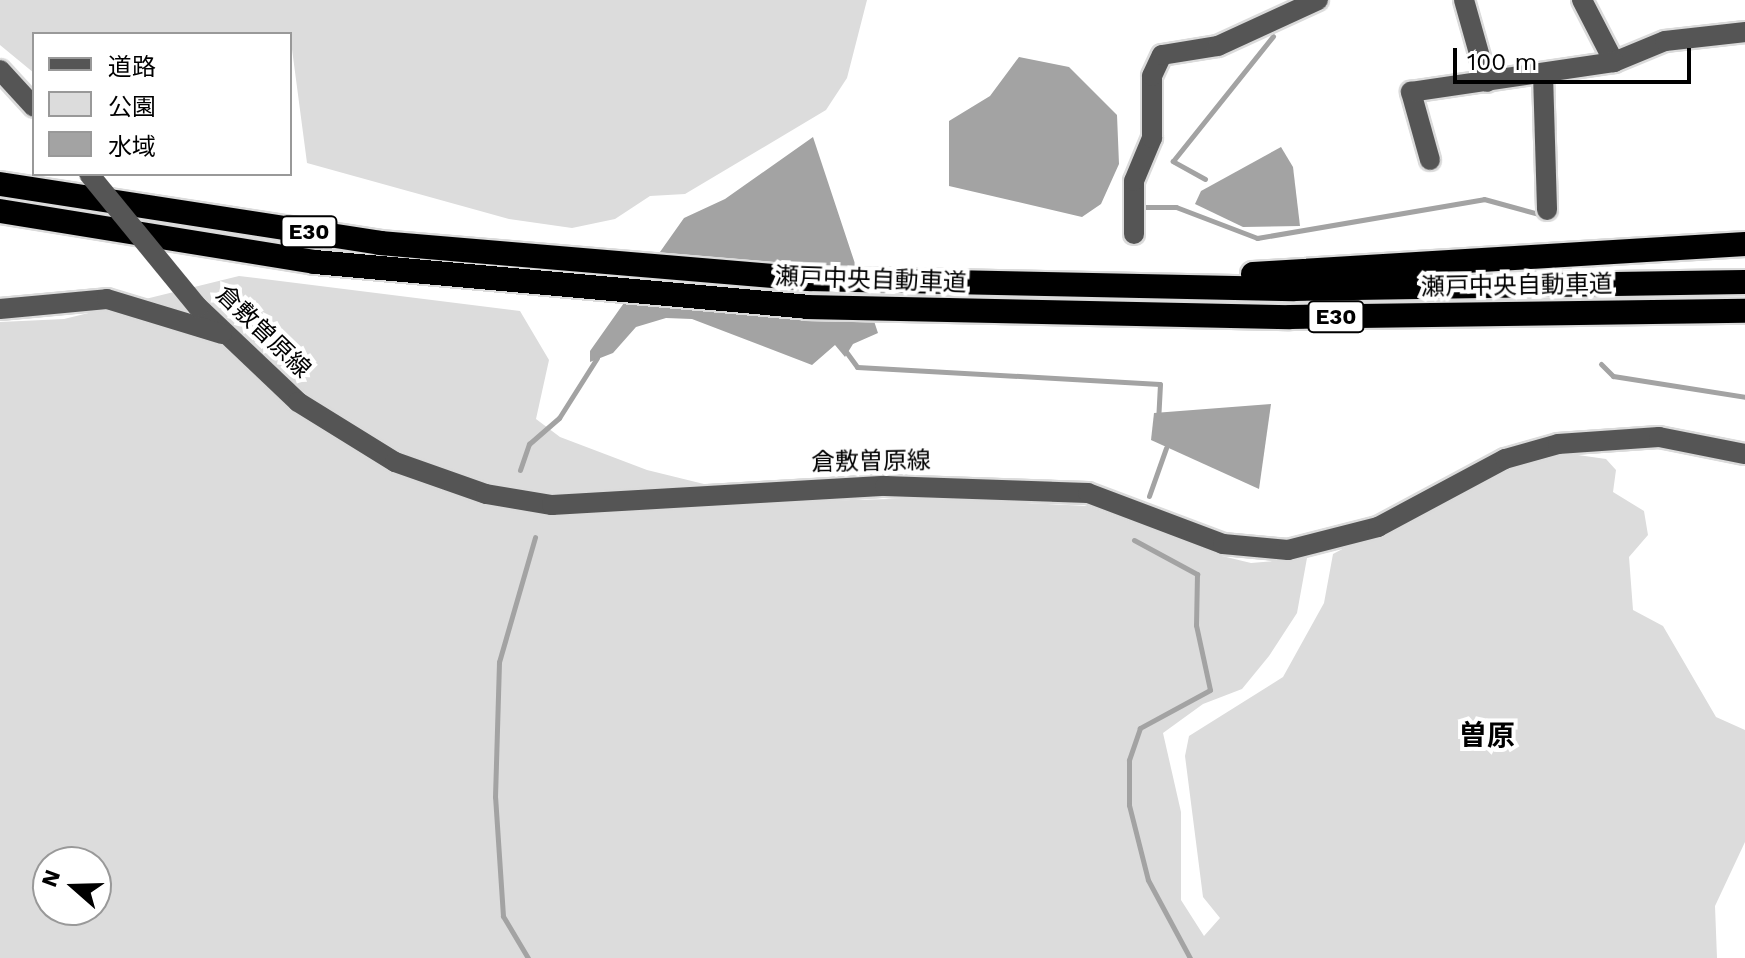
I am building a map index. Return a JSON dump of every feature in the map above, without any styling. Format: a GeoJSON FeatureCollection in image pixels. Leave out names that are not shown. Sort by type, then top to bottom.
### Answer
{"type":"FeatureCollection","features":[{"type":"Feature","properties":{"kind":"highway","name":"瀬戸中央自動車道"},"geometry":{"type":"LineString","coordinates":[[0,184],[380,243],[619,267],[1055,287],[1745,282]]}},
{"type":"Feature","properties":{"kind":"highway","name":"瀬戸中央自動車道"},"geometry":{"type":"LineString","coordinates":[[0,211],[315,262],[602,292],[927,310],[1259,317],[1745,311]]}},
{"type":"Feature","properties":{"kind":"highway"},"geometry":{"type":"LineString","coordinates":[[1055,287],[1745,244]]}},
{"type":"Feature","properties":{"kind":"street"},"geometry":{"type":"LineString","coordinates":[[1134,234],[1134,181],[1152,138],[1152,76],[1162,55],[1218,46],[1318,0]]}},
{"type":"Feature","properties":{"kind":"street"},"geometry":{"type":"LineString","coordinates":[[1464,0],[1487,82]]}},
{"type":"Feature","properties":{"kind":"street"},"geometry":{"type":"LineString","coordinates":[[1582,0],[1614,62]]}},
{"type":"Feature","properties":{"kind":"street"},"geometry":{"type":"LineString","coordinates":[[1430,160],[1411,92],[1543,74],[1559,65],[1614,62],[1665,41],[1745,32]]}},
{"type":"Feature","properties":{"kind":"street"},"geometry":{"type":"LineString","coordinates":[[0,70],[32,105]]}},
{"type":"Feature","properties":{"kind":"street"},"geometry":{"type":"LineString","coordinates":[[1543,74],[1547,210]]}},
{"type":"Feature","properties":{"kind":"street","name":"倉敷曽原線"},"geometry":{"type":"LineString","coordinates":[[91,176],[198,307],[298,402],[395,462],[486,494],[552,505],[623,506],[855,487],[1088,493],[1223,544],[1288,550],[1378,527],[1505,459],[1558,444],[1659,437],[1745,454]]}},
{"type":"Feature","properties":{"kind":"street"},"geometry":{"type":"LineString","coordinates":[[0,309],[107,299],[225,335]]}},
{"type":"Feature","properties":{"kind":"green space"},"geometry":{"type":"Polygon","coordinates":[[[0,0],[867,0],[847,78],[826,110],[685,194],[650,196],[615,219],[572,228],[509,219],[307,163],[292,32],[32,32],[32,71],[0,45],[0,0]]]}},
{"type":"Feature","properties":{"kind":"green space"},"geometry":{"type":"Polygon","coordinates":[[[239,276],[520,311],[549,360],[536,419],[560,437],[647,470],[777,502],[926,498],[1088,506],[1222,556],[1251,563],[1307,558],[1297,613],[1269,656],[1242,689],[1203,704],[1163,733],[1181,812],[1181,900],[1204,936],[1220,918],[1203,897],[1185,756],[1189,736],[1283,677],[1324,603],[1333,554],[1474,479],[1564,453],[1606,459],[1616,470],[1613,492],[1644,511],[1648,535],[1629,557],[1633,610],[1663,626],[1716,717],[1745,730],[1745,842],[1715,906],[1717,958],[0,958],[0,322],[64,319],[239,276]]]}},
{"type":"Feature","properties":{"kind":"water"},"geometry":{"type":"Polygon","coordinates":[[[1019,57],[1069,67],[1117,115],[1119,164],[1101,204],[1082,217],[949,186],[949,121],[990,96],[1019,57]]]}},
{"type":"Feature","properties":{"kind":"water"},"geometry":{"type":"Polygon","coordinates":[[[813,137],[878,333],[853,344],[845,357],[835,345],[812,365],[692,319],[666,318],[636,327],[613,353],[590,362],[590,351],[684,218],[725,199],[813,137]]]}},
{"type":"Feature","properties":{"kind":"water"},"geometry":{"type":"Polygon","coordinates":[[[1281,147],[1293,167],[1300,226],[1243,227],[1195,204],[1201,191],[1281,147]]]}},
{"type":"Feature","properties":{"kind":"water"},"geometry":{"type":"Polygon","coordinates":[[[1271,404],[1259,489],[1151,440],[1154,413],[1271,404]]]}},
{"type":"Feature","properties":{"kind":"waterway"},"geometry":{"type":"LineString","coordinates":[[1205,179],[1173,161],[1273,36]]}},
{"type":"Feature","properties":{"kind":"waterway"},"geometry":{"type":"LineString","coordinates":[[1146,207],[1176,207],[1257,238],[1484,199],[1542,215]]}},
{"type":"Feature","properties":{"kind":"waterway"},"geometry":{"type":"LineString","coordinates":[[847,353],[857,367],[1160,384],[1158,418]]}},
{"type":"Feature","properties":{"kind":"waterway"},"geometry":{"type":"LineString","coordinates":[[520,470],[529,444],[559,418],[597,358]]}},
{"type":"Feature","properties":{"kind":"waterway"},"geometry":{"type":"LineString","coordinates":[[1601,364],[1613,376],[1745,397]]}},
{"type":"Feature","properties":{"kind":"waterway"},"geometry":{"type":"LineString","coordinates":[[1149,496],[1166,448]]}},
{"type":"Feature","properties":{"kind":"waterway"},"geometry":{"type":"LineString","coordinates":[[528,958],[503,916],[495,797],[499,662],[535,537]]}},
{"type":"Feature","properties":{"kind":"waterway"},"geometry":{"type":"LineString","coordinates":[[1134,540],[1197,574],[1196,625],[1210,690],[1140,728],[1129,760],[1129,805],[1148,880],[1190,958]]}},
{"type":"Feature","properties":{"kind":"district","name":"曽原"},"geometry":{"type":"Point","coordinates":[1487,736]}}]}
